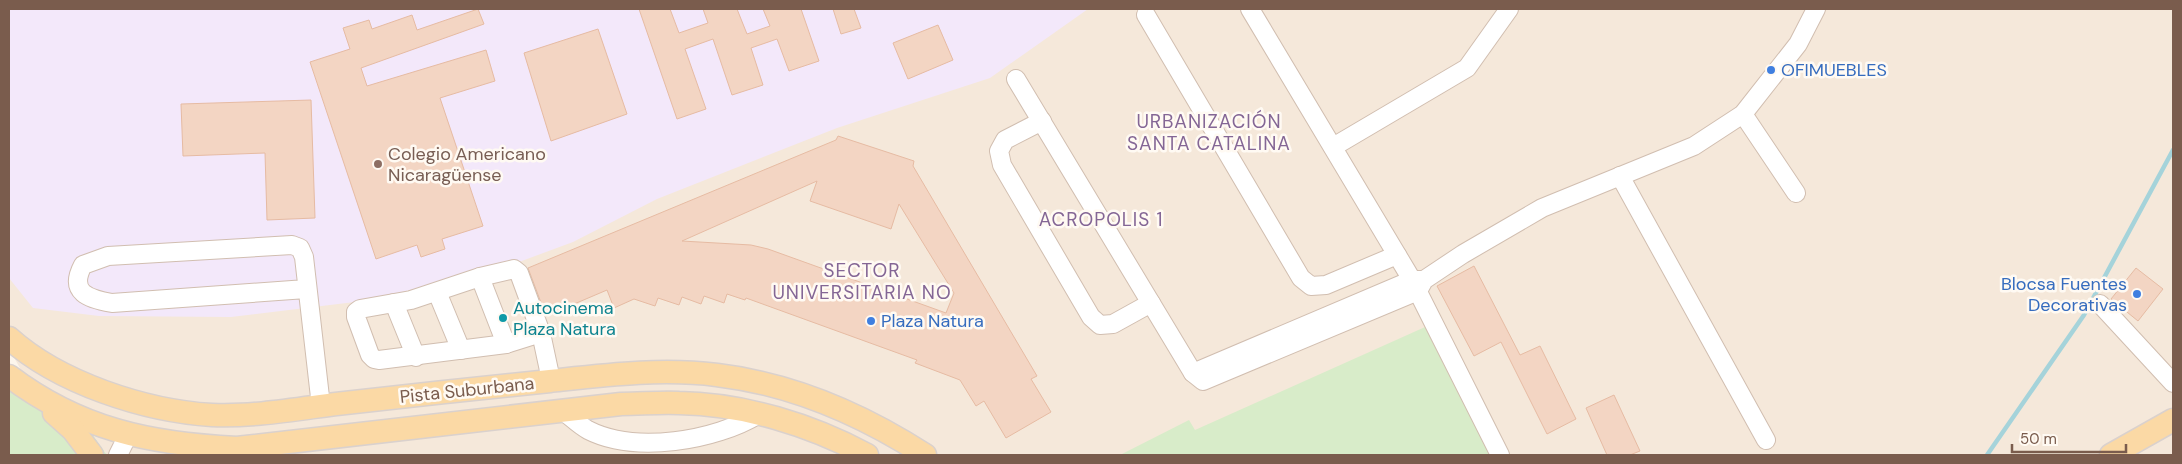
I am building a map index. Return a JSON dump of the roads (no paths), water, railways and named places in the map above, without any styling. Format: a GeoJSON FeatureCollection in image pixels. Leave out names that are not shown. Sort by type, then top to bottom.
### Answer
{"type":"FeatureCollection","features":[{"type":"Feature","properties":{"kind":"main road","name":"Pista Suburbana"},"geometry":{"type":"LineString","coordinates":[[9,338],[20,348],[61,373],[120,398],[193,413],[215,415],[321,406],[622,373],[674,372],[718,375],[763,383],[815,398],[894,435],[925,455]]}},
{"type":"Feature","properties":{"kind":"main road","name":"Pista Suburbana"},"geometry":{"type":"LineString","coordinates":[[9,376],[35,396],[83,421],[130,433],[158,448],[237,448],[621,404],[680,403],[727,408],[758,414],[832,437],[867,455]]}},
{"type":"Feature","properties":{"kind":"main road"},"geometry":{"type":"LineString","coordinates":[[35,396],[73,430],[92,455]]}},
{"type":"Feature","properties":{"kind":"main road"},"geometry":{"type":"LineString","coordinates":[[130,433],[145,420],[229,422],[296,415],[345,403]]}},
{"type":"Feature","properties":{"kind":"main road"},"geometry":{"type":"LineString","coordinates":[[2111,455],[2171,422]]}},
{"type":"Feature","properties":{"kind":"street"},"geometry":{"type":"LineString","coordinates":[[1250,9],[1397,255],[1418,284],[1500,455]]}},
{"type":"Feature","properties":{"kind":"street"},"geometry":{"type":"LineString","coordinates":[[1333,147],[1467,68],[1509,9]]}},
{"type":"Feature","properties":{"kind":"street"},"geometry":{"type":"LineString","coordinates":[[1016,79],[1193,374],[1202,382],[1418,284],[1463,254],[1542,208],[1694,146],[1743,114],[1798,44],[1816,9]]}},
{"type":"Feature","properties":{"kind":"street"},"geometry":{"type":"LineString","coordinates":[[1146,15],[1301,278],[1311,286],[1326,285],[1397,255]]}},
{"type":"Feature","properties":{"kind":"street"},"geometry":{"type":"LineString","coordinates":[[1743,114],[1796,193]]}},
{"type":"Feature","properties":{"kind":"street"},"geometry":{"type":"LineString","coordinates":[[1042,121],[1005,140],[999,151],[1002,165],[1091,317],[1100,325],[1114,324],[1151,303]]}},
{"type":"Feature","properties":{"kind":"street"},"geometry":{"type":"LineString","coordinates":[[1620,176],[1766,440]]}},
{"type":"Feature","properties":{"kind":"street"},"geometry":{"type":"LineString","coordinates":[[306,289],[112,303],[85,296],[79,288],[78,275],[83,265],[94,259],[108,256],[292,245],[300,248],[304,257],[306,289],[321,406]]}},
{"type":"Feature","properties":{"kind":"street"},"geometry":{"type":"LineString","coordinates":[[541,332],[506,344],[416,357],[379,360],[374,359],[370,355],[356,317],[356,312],[360,309],[437,292],[480,277],[514,269],[518,273],[541,332],[551,380]]}},
{"type":"Feature","properties":{"kind":"street"},"geometry":{"type":"LineString","coordinates":[[480,277],[506,344]]}},
{"type":"Feature","properties":{"kind":"street"},"geometry":{"type":"LineString","coordinates":[[437,292],[461,350]]}},
{"type":"Feature","properties":{"kind":"street"},"geometry":{"type":"LineString","coordinates":[[394,303],[416,357]]}},
{"type":"Feature","properties":{"kind":"street"},"geometry":{"type":"LineString","coordinates":[[2100,304],[2173,383]]}},
{"type":"Feature","properties":{"kind":"street"},"geometry":{"type":"LineString","coordinates":[[564,411],[588,430],[631,449],[649,449],[700,436],[743,424],[758,414]]}},
{"type":"Feature","properties":{"kind":"street"},"geometry":{"type":"LineString","coordinates":[[118,455],[130,433]]}},
{"type":"Feature","properties":{"kind":"waterway"},"geometry":{"type":"LineString","coordinates":[[1987,455],[2084,315],[2173,150]]}},
{"type":"Feature","properties":{"kind":"place","name":"OFIMUEBLES"},"geometry":{"type":"Point","coordinates":[1771,70]}},
{"type":"Feature","properties":{"kind":"place","name":"Colegio Americano Nicaragüense"},"geometry":{"type":"Point","coordinates":[378,164]}},
{"type":"Feature","properties":{"kind":"place","name":"Blocsa Fuentes Decorativas"},"geometry":{"type":"Point","coordinates":[2137,294]}},
{"type":"Feature","properties":{"kind":"place","name":"Autocinema Plaza Natura"},"geometry":{"type":"Point","coordinates":[503,318]}},
{"type":"Feature","properties":{"kind":"place","name":"Plaza Natura"},"geometry":{"type":"Point","coordinates":[871,321]}},
{"type":"Feature","properties":{"kind":"district","name":"URBANIZACIÓN SANTA CATALINA"},"geometry":{"type":"Point","coordinates":[1209,132]}},
{"type":"Feature","properties":{"kind":"district","name":"ACROPOLIS 1"},"geometry":{"type":"Point","coordinates":[1101,219]}},
{"type":"Feature","properties":{"kind":"district","name":"SECTOR UNIVERSITARIA NO"},"geometry":{"type":"Point","coordinates":[862,281]}}]}
